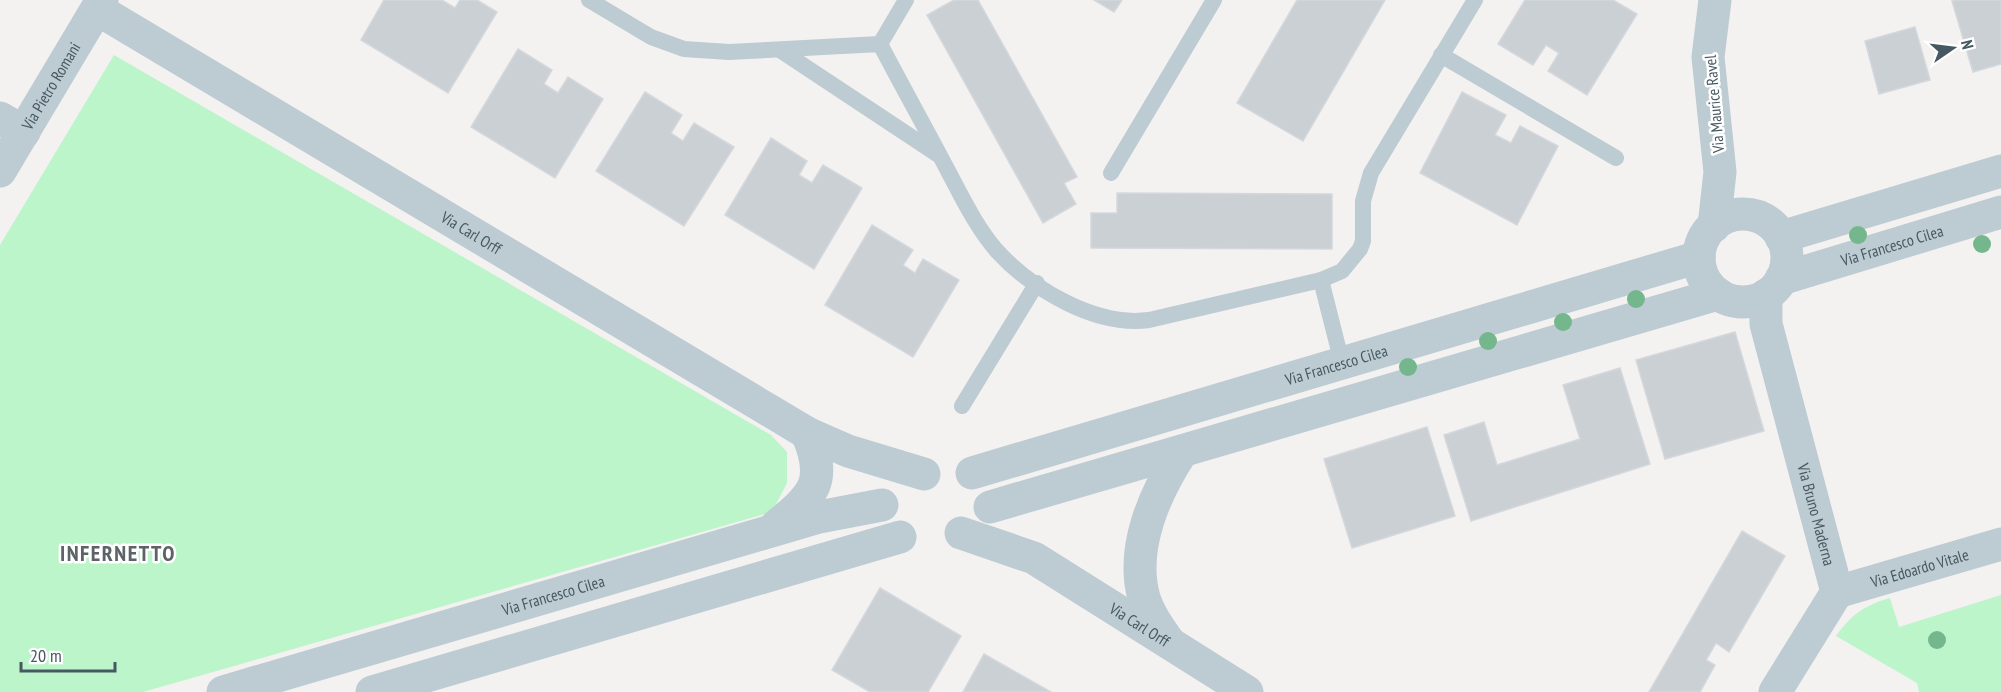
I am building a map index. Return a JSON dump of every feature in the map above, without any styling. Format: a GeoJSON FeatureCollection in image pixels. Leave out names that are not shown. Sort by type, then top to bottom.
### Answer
{"type":"FeatureCollection","features":[{"type":"Feature","properties":{"kind":"street","name":"Via Maurice Ravel"},"geometry":{"type":"LineString","coordinates":[[1714,226],[1720,172],[1708,57],[1715,0]]}},
{"type":"Feature","properties":{"kind":"street","name":"Via Pietro Romani"},"geometry":{"type":"LineString","coordinates":[[0,171],[12,125],[99,5]]}},
{"type":"Feature","properties":{"kind":"street","name":"Via Carl Orff"},"geometry":{"type":"LineString","coordinates":[[99,5],[807,433],[848,452],[924,474]]}},
{"type":"Feature","properties":{"kind":"street"},"geometry":{"type":"LineString","coordinates":[[1781,237],[2001,171]]}},
{"type":"Feature","properties":{"kind":"street","name":"Via Maurice Ravel"},"geometry":{"type":"LineString","coordinates":[[1720,172],[1747,214]]}},
{"type":"Feature","properties":{"kind":"street","name":"Via Francesco Cilea"},"geometry":{"type":"LineString","coordinates":[[372,692],[419,685],[900,537],[917,539],[972,531],[981,526],[989,510],[1181,453],[1755,299],[2001,212]]}},
{"type":"Feature","properties":{"kind":"street"},"geometry":{"type":"LineString","coordinates":[[1747,214],[1767,222],[1781,237],[1786,251],[1786,266],[1755,299],[1707,284],[1701,271],[1699,257],[1702,243],[1714,226],[1732,215],[1747,214]]}},
{"type":"Feature","properties":{"kind":"street","name":"Via Francesco Cilea"},"geometry":{"type":"LineString","coordinates":[[223,692],[770,531],[882,502],[886,491],[898,479],[962,470],[972,473],[1699,257]]}},
{"type":"Feature","properties":{"kind":"street","name":"Via Bruno Maderna"},"geometry":{"type":"LineString","coordinates":[[1755,299],[1837,592]]}},
{"type":"Feature","properties":{"kind":"street"},"geometry":{"type":"LineString","coordinates":[[770,531],[806,501],[815,487],[818,464],[807,433]]}},
{"type":"Feature","properties":{"kind":"street","name":"Via Carl Orff"},"geometry":{"type":"LineString","coordinates":[[848,452],[882,502]]}},
{"type":"Feature","properties":{"kind":"street"},"geometry":{"type":"LineString","coordinates":[[1173,648],[1155,622],[1144,597],[1142,568],[1144,541],[1152,507],[1164,479],[1181,453]]}},
{"type":"Feature","properties":{"kind":"street"},"geometry":{"type":"LineString","coordinates":[[972,473],[987,487],[989,510]]}},
{"type":"Feature","properties":{"kind":"street"},"geometry":{"type":"LineString","coordinates":[[882,502],[887,525],[900,537]]}},
{"type":"Feature","properties":{"kind":"street","name":"Via Carl Orff"},"geometry":{"type":"LineString","coordinates":[[989,510],[1034,558],[1173,648],[1247,692]]}},
{"type":"Feature","properties":{"kind":"street","name":"Via Carl Orff"},"geometry":{"type":"LineString","coordinates":[[961,533],[1034,558]]}},
{"type":"Feature","properties":{"kind":"street","name":"Via Edoardo Vitale"},"geometry":{"type":"LineString","coordinates":[[1837,592],[2001,544]]}},
{"type":"Feature","properties":{"kind":"street"},"geometry":{"type":"LineString","coordinates":[[1775,692],[1837,592]]}},
{"type":"Feature","properties":{"kind":"lane"},"geometry":{"type":"LineString","coordinates":[[589,0],[638,30],[684,49],[714,52],[880,45]]}},
{"type":"Feature","properties":{"kind":"lane"},"geometry":{"type":"LineString","coordinates":[[880,45],[906,0]]}},
{"type":"Feature","properties":{"kind":"lane"},"geometry":{"type":"LineString","coordinates":[[1111,173],[1214,0]]}},
{"type":"Feature","properties":{"kind":"lane"},"geometry":{"type":"LineString","coordinates":[[880,45],[984,234],[1010,264],[1080,310],[1124,322],[1149,320],[1321,280],[1342,271],[1360,249],[1363,241],[1363,201],[1371,173],[1475,0]]}},
{"type":"Feature","properties":{"kind":"lane"},"geometry":{"type":"LineString","coordinates":[[780,50],[941,156]]}},
{"type":"Feature","properties":{"kind":"lane"},"geometry":{"type":"LineString","coordinates":[[1441,56],[1616,158]]}},
{"type":"Feature","properties":{"kind":"lane"},"geometry":{"type":"LineString","coordinates":[[1321,280],[1342,363]]}},
{"type":"Feature","properties":{"kind":"lane"},"geometry":{"type":"LineString","coordinates":[[962,406],[1036,283]]}},
{"type":"Feature","properties":{"kind":"green space"},"geometry":{"type":"Polygon","coordinates":[[[114,55],[771,435],[787,452],[787,483],[772,512],[143,692],[0,692],[0,245],[114,55]]]}},
{"type":"Feature","properties":{"kind":"green space"},"geometry":{"type":"Polygon","coordinates":[[[2001,595],[2001,692],[1919,692],[1917,683],[1836,636],[1859,612],[1890,598],[1899,627],[2001,595]]]}},
{"type":"Feature","properties":{"kind":"building"},"geometry":{"type":"Polygon","coordinates":[[[384,0],[442,0],[455,8],[460,0],[477,0],[497,12],[448,93],[361,40],[384,0]]]}},
{"type":"Feature","properties":{"kind":"building"},"geometry":{"type":"Polygon","coordinates":[[[954,0],[978,0],[1077,177],[1064,183],[1076,204],[1043,223],[927,15],[954,0]]]}},
{"type":"Feature","properties":{"kind":"building"},"geometry":{"type":"Polygon","coordinates":[[[1094,0],[1122,0],[1114,12],[1094,0]]]}},
{"type":"Feature","properties":{"kind":"building"},"geometry":{"type":"Polygon","coordinates":[[[1297,0],[1385,0],[1303,141],[1237,103],[1297,0]]]}},
{"type":"Feature","properties":{"kind":"building"},"geometry":{"type":"Polygon","coordinates":[[[1525,0],[1613,0],[1637,14],[1587,95],[1548,71],[1559,53],[1546,45],[1533,65],[1498,44],[1525,0]]]}},
{"type":"Feature","properties":{"kind":"building"},"geometry":{"type":"Polygon","coordinates":[[[2001,0],[2001,64],[1973,72],[1952,1],[2001,0]]]}},
{"type":"Feature","properties":{"kind":"building"},"geometry":{"type":"Polygon","coordinates":[[[1915,27],[1930,80],[1879,94],[1865,41],[1915,27]]]}},
{"type":"Feature","properties":{"kind":"building"},"geometry":{"type":"Polygon","coordinates":[[[518,49],[552,70],[544,84],[558,93],[568,77],[603,99],[555,178],[471,127],[518,49]]]}},
{"type":"Feature","properties":{"kind":"building"},"geometry":{"type":"Polygon","coordinates":[[[645,92],[682,115],[671,133],[683,141],[694,123],[734,147],[684,226],[596,171],[645,92]]]}},
{"type":"Feature","properties":{"kind":"building"},"geometry":{"type":"Polygon","coordinates":[[[1462,92],[1506,115],[1495,135],[1511,143],[1520,126],[1558,146],[1517,225],[1420,173],[1462,92]]]}},
{"type":"Feature","properties":{"kind":"building"},"geometry":{"type":"Polygon","coordinates":[[[771,138],[807,161],[799,175],[812,183],[823,165],[862,188],[814,269],[725,215],[771,138]]]}},
{"type":"Feature","properties":{"kind":"building"},"geometry":{"type":"Polygon","coordinates":[[[1117,193],[1332,194],[1332,249],[1091,248],[1091,213],[1117,213],[1117,193]]]}},
{"type":"Feature","properties":{"kind":"building"},"geometry":{"type":"Polygon","coordinates":[[[872,225],[913,250],[903,265],[915,273],[923,259],[959,280],[913,357],[825,305],[872,225]]]}},
{"type":"Feature","properties":{"kind":"building"},"geometry":{"type":"Polygon","coordinates":[[[1735,332],[1764,431],[1665,459],[1636,360],[1735,332]]]}},
{"type":"Feature","properties":{"kind":"building"},"geometry":{"type":"Polygon","coordinates":[[[1620,368],[1650,464],[1471,521],[1444,435],[1484,422],[1497,465],[1580,439],[1563,385],[1620,368]]]}},
{"type":"Feature","properties":{"kind":"building"},"geometry":{"type":"Polygon","coordinates":[[[1427,427],[1455,516],[1352,548],[1324,459],[1427,427]]]}},
{"type":"Feature","properties":{"kind":"building"},"geometry":{"type":"Polygon","coordinates":[[[1742,531],[1785,556],[1729,652],[1716,643],[1706,660],[1715,665],[1700,692],[1649,692],[1742,531]]]}},
{"type":"Feature","properties":{"kind":"building"},"geometry":{"type":"Polygon","coordinates":[[[880,588],[961,636],[928,692],[870,692],[832,670],[880,588]]]}},
{"type":"Feature","properties":{"kind":"building"},"geometry":{"type":"Polygon","coordinates":[[[984,654],[1051,692],[963,692],[984,654]]]}},
{"type":"Feature","properties":{"kind":"district","name":"INFERNETTO"},"geometry":{"type":"Point","coordinates":[118,553]}}]}
